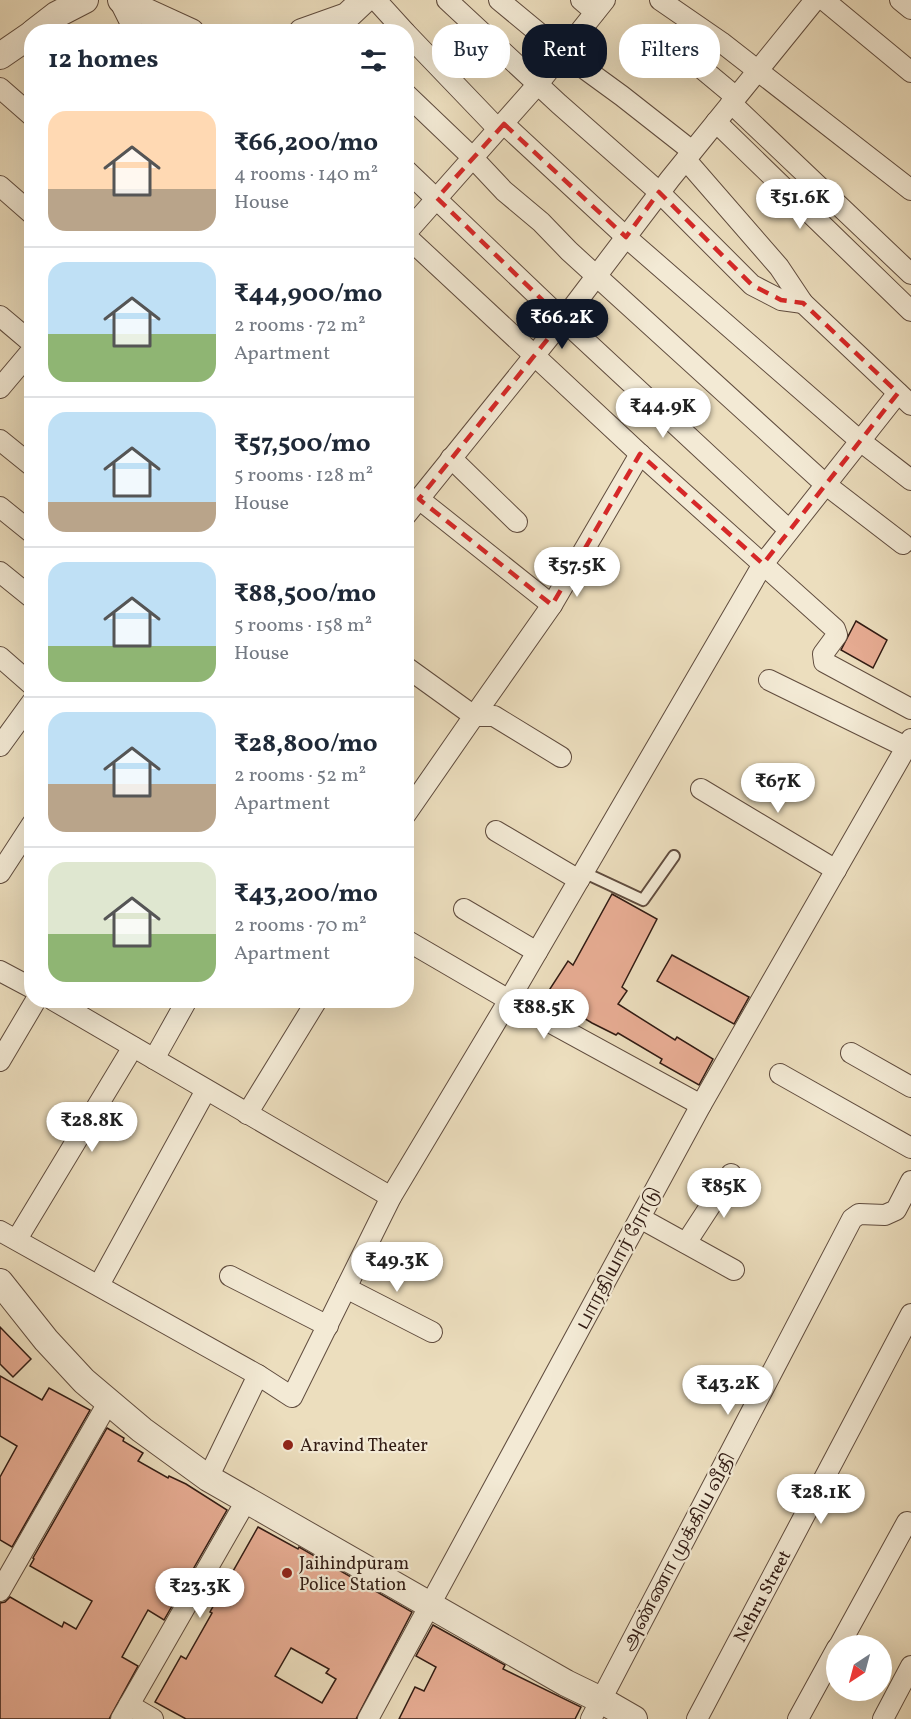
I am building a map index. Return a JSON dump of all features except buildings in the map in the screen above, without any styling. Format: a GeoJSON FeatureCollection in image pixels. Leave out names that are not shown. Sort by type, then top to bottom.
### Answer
{"type":"FeatureCollection","features":[{"type":"Feature","properties":{"kind":"street"},"geometry":{"type":"LineString","coordinates":[[44,24],[85,0]]}},
{"type":"Feature","properties":{"kind":"street"},"geometry":{"type":"LineString","coordinates":[[447,0],[659,192],[752,285],[781,300],[803,303]]}},
{"type":"Feature","properties":{"kind":"street"},"geometry":{"type":"LineString","coordinates":[[499,0],[528,24]]}},
{"type":"Feature","properties":{"kind":"street"},"geometry":{"type":"LineString","coordinates":[[660,0],[721,42],[911,190]]}},
{"type":"Feature","properties":{"kind":"street"},"geometry":{"type":"LineString","coordinates":[[414,505],[563,320],[659,192],[815,0]]}},
{"type":"Feature","properties":{"kind":"street"},"geometry":{"type":"LineString","coordinates":[[824,0],[911,72]]}},
{"type":"Feature","properties":{"kind":"street"},"geometry":{"type":"LineString","coordinates":[[900,0],[911,9]]}},
{"type":"Feature","properties":{"kind":"street"},"geometry":{"type":"LineString","coordinates":[[581,24],[594,4]]}},
{"type":"Feature","properties":{"kind":"street"},"geometry":{"type":"LineString","coordinates":[[127,16],[159,24]]}},
{"type":"Feature","properties":{"kind":"street"},"geometry":{"type":"LineString","coordinates":[[348,24],[376,19]]}},
{"type":"Feature","properties":{"kind":"street"},"geometry":{"type":"LineString","coordinates":[[0,56],[24,39]]}},
{"type":"Feature","properties":{"kind":"street"},"geometry":{"type":"LineString","coordinates":[[414,52],[859,440],[911,480]]}},
{"type":"Feature","properties":{"kind":"street"},"geometry":{"type":"LineString","coordinates":[[414,225],[543,78]]}},
{"type":"Feature","properties":{"kind":"street"},"geometry":{"type":"LineString","coordinates":[[134,1047],[8,1235],[258,1375],[292,1397],[391,1197],[763,564],[859,440],[904,399],[803,303],[779,267],[689,155],[622,96],[597,78]]}},
{"type":"Feature","properties":{"kind":"street"},"geometry":{"type":"LineString","coordinates":[[710,78],[911,274]]}},
{"type":"Feature","properties":{"kind":"street"},"geometry":{"type":"LineString","coordinates":[[0,88],[24,109]]}},
{"type":"Feature","properties":{"kind":"street"},"geometry":{"type":"LineString","coordinates":[[414,102],[504,191],[541,222],[596,276],[825,484],[903,544]]}},
{"type":"Feature","properties":{"kind":"street"},"geometry":{"type":"LineString","coordinates":[[716,122],[911,311]]}},
{"type":"Feature","properties":{"kind":"street"},"geometry":{"type":"LineString","coordinates":[[414,177],[563,320],[789,530]]}},
{"type":"Feature","properties":{"kind":"street"},"geometry":{"type":"LineString","coordinates":[[0,186],[24,207]]}},
{"type":"Feature","properties":{"kind":"street"},"geometry":{"type":"LineString","coordinates":[[414,242],[533,356],[837,632],[836,638],[823,654],[824,662],[911,709]]}},
{"type":"Feature","properties":{"kind":"street"},"geometry":{"type":"LineString","coordinates":[[0,316],[24,336]]}},
{"type":"Feature","properties":{"kind":"street"},"geometry":{"type":"LineString","coordinates":[[0,388],[24,360]]}},
{"type":"Feature","properties":{"kind":"street"},"geometry":{"type":"LineString","coordinates":[[0,440],[24,460]]}},
{"type":"Feature","properties":{"kind":"street"},"geometry":{"type":"LineString","coordinates":[[414,802],[552,605],[640,454]]}},
{"type":"Feature","properties":{"kind":"street"},"geometry":{"type":"LineString","coordinates":[[451,458],[518,522]]}},
{"type":"Feature","properties":{"kind":"street"},"geometry":{"type":"LineString","coordinates":[[419,499],[552,605]]}},
{"type":"Feature","properties":{"kind":"street"},"geometry":{"type":"LineString","coordinates":[[0,507],[24,526]]}},
{"type":"Feature","properties":{"kind":"street"},"geometry":{"type":"LineString","coordinates":[[0,572],[24,592]]}},
{"type":"Feature","properties":{"kind":"street"},"geometry":{"type":"LineString","coordinates":[[0,657],[24,678]]}},
{"type":"Feature","properties":{"kind":"street"},"geometry":{"type":"LineString","coordinates":[[414,673],[474,716],[494,716],[561,757]]}},
{"type":"Feature","properties":{"kind":"street"},"geometry":{"type":"LineString","coordinates":[[769,680],[909,743]]}},
{"type":"Feature","properties":{"kind":"street"},"geometry":{"type":"LineString","coordinates":[[0,746],[24,713]]}},
{"type":"Feature","properties":{"kind":"street","name":"பாரதியார் ரோடு"},"geometry":{"type":"LineString","coordinates":[[368,1719],[701,1105],[909,743]]}},
{"type":"Feature","properties":{"kind":"street"},"geometry":{"type":"LineString","coordinates":[[701,789],[836,870]]}},
{"type":"Feature","properties":{"kind":"street"},"geometry":{"type":"LineString","coordinates":[[496,831],[581,876]]}},
{"type":"Feature","properties":{"kind":"street"},"geometry":{"type":"LineString","coordinates":[[0,873],[24,836]]}},
{"type":"Feature","properties":{"kind":"street"},"geometry":{"type":"LineString","coordinates":[[464,909],[537,952]]}},
{"type":"Feature","properties":{"kind":"street"},"geometry":{"type":"LineString","coordinates":[[414,945],[701,1105]]}},
{"type":"Feature","properties":{"kind":"street"},"geometry":{"type":"LineString","coordinates":[[0,971],[24,984]]}},
{"type":"Feature","properties":{"kind":"street"},"geometry":{"type":"LineString","coordinates":[[0,1061],[31,1008]]}},
{"type":"Feature","properties":{"kind":"street"},"geometry":{"type":"LineString","coordinates":[[67,1008],[391,1197]]}},
{"type":"Feature","properties":{"kind":"street"},"geometry":{"type":"LineString","coordinates":[[154,1059],[183,1008]]}},
{"type":"Feature","properties":{"kind":"street"},"geometry":{"type":"LineString","coordinates":[[247,1114],[312,1008]]}},
{"type":"Feature","properties":{"kind":"street"},"geometry":{"type":"LineString","coordinates":[[851,1053],[911,1087]]}},
{"type":"Feature","properties":{"kind":"street"},"geometry":{"type":"LineString","coordinates":[[780,1074],[911,1148]]}},
{"type":"Feature","properties":{"kind":"street"},"geometry":{"type":"LineString","coordinates":[[99,1285],[206,1090]]}},
{"type":"Feature","properties":{"kind":"street"},"geometry":{"type":"LineString","coordinates":[[686,1244],[731,1173]]}},
{"type":"Feature","properties":{"kind":"street","name":"அண்ணா முக்கிய வீதி"},"geometry":{"type":"LineString","coordinates":[[596,1709],[852,1219],[859,1214],[885,1215],[896,1210],[911,1181]]}},
{"type":"Feature","properties":{"kind":"street"},"geometry":{"type":"LineString","coordinates":[[640,1218],[734,1270]]}},
{"type":"Feature","properties":{"kind":"street"},"geometry":{"type":"LineString","coordinates":[[230,1276],[328,1326]]}},
{"type":"Feature","properties":{"kind":"street"},"geometry":{"type":"LineString","coordinates":[[0,1282],[84,1382],[142,1430],[208,1478],[566,1683],[596,1709],[634,1719]]}},
{"type":"Feature","properties":{"kind":"street"},"geometry":{"type":"LineString","coordinates":[[346,1288],[432,1332]]}},
{"type":"Feature","properties":{"kind":"street","name":"Nehru Street"},"geometry":{"type":"LineString","coordinates":[[697,1719],[911,1314]]}},
{"type":"Feature","properties":{"kind":"street"},"geometry":{"type":"LineString","coordinates":[[208,1478],[258,1375]]}},
{"type":"Feature","properties":{"kind":"street"},"geometry":{"type":"LineString","coordinates":[[0,1592],[109,1401]]}},
{"type":"Feature","properties":{"kind":"street"},"geometry":{"type":"LineString","coordinates":[[153,1719],[125,1712],[246,1501]]}},
{"type":"Feature","properties":{"kind":"street"},"geometry":{"type":"LineString","coordinates":[[845,1635],[907,1522]]}},
{"type":"Feature","properties":{"kind":"street"},"geometry":{"type":"LineString","coordinates":[[883,1719],[911,1666]]}},
{"type":"Feature","properties":{"kind":"street"},"geometry":{"type":"LineString","coordinates":[[798,1719],[826,1669]]}},
{"type":"Feature","properties":{"kind":"lane"},"geometry":{"type":"LineString","coordinates":[[581,876],[643,900],[674,856]]}},
{"type":"Feature","properties":{"kind":"highlighted area"},"geometry":{"type":"Polygon","coordinates":[[[504,124],[626,237],[659,192],[752,285],[781,300],[803,303],[898,393],[763,564],[640,454],[552,605],[419,499],[563,320],[437,198],[504,124]]]}},
{"type":"Feature","properties":{"kind":"place","name":"Aravind Theater"},"geometry":{"type":"Point","coordinates":[288,1445]}},
{"type":"Feature","properties":{"kind":"place","name":"Jaihindpuram Police Station"},"geometry":{"type":"Point","coordinates":[287,1573]}}]}
